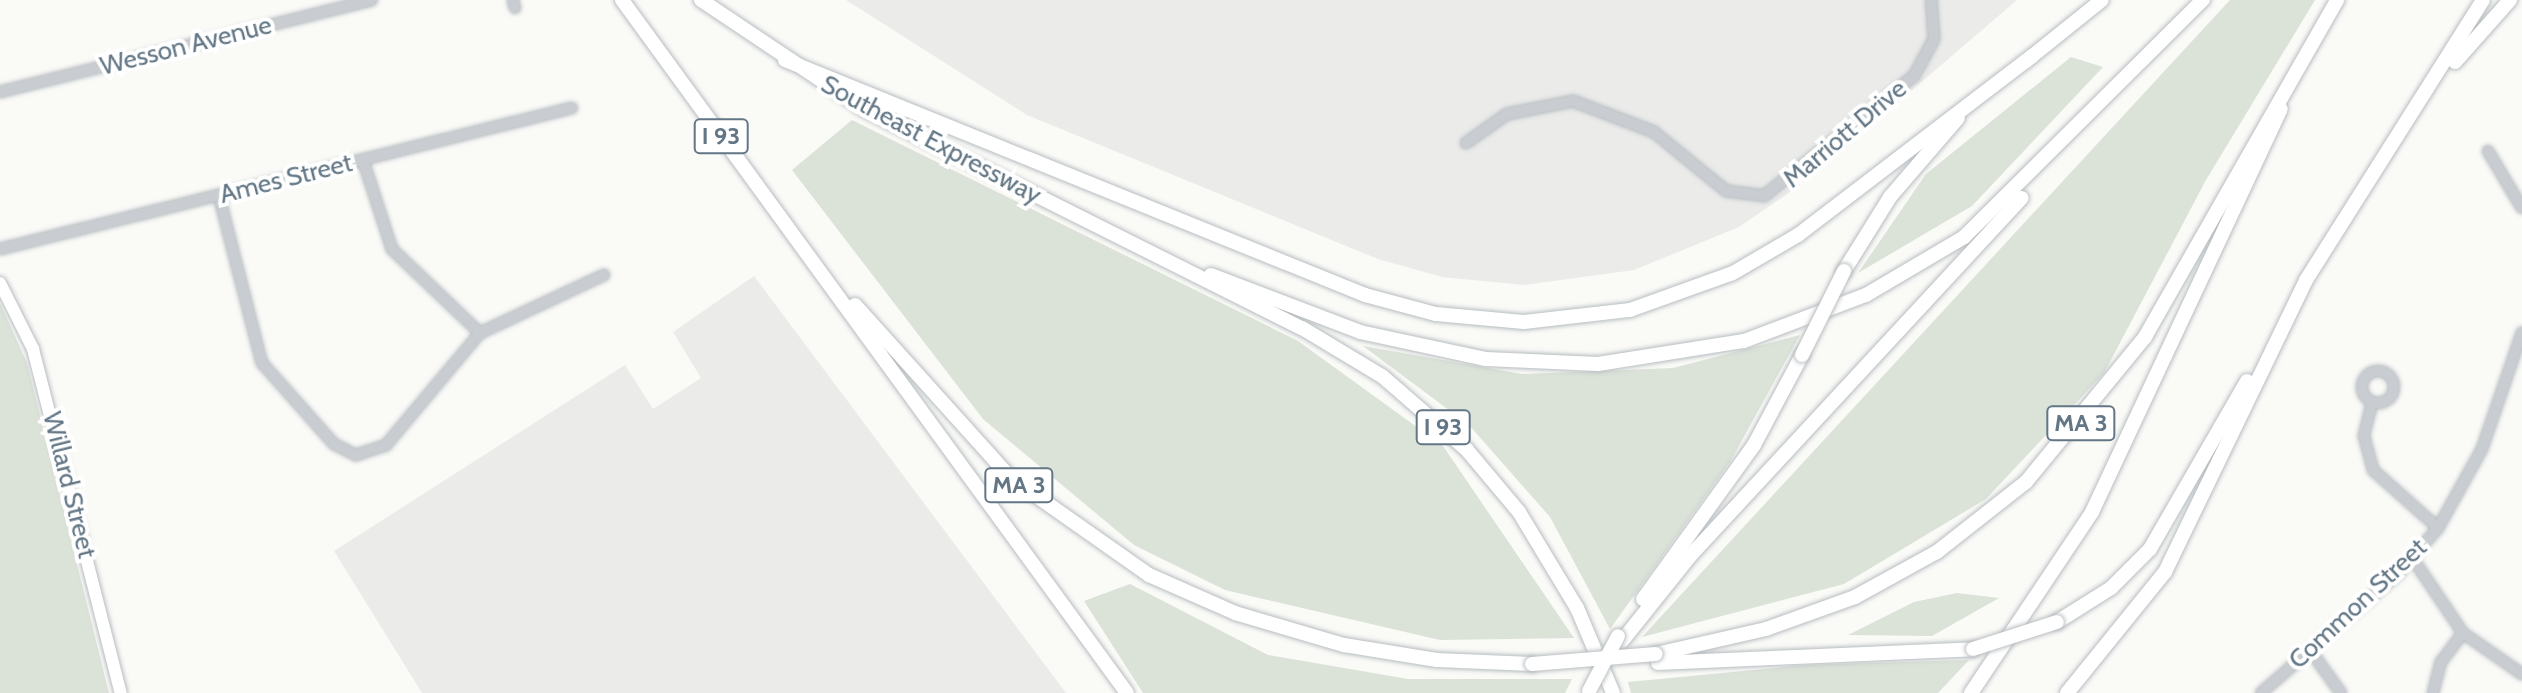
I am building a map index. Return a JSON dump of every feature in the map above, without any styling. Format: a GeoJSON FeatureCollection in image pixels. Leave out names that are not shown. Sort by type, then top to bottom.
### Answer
{"type":"FeatureCollection","features":[{"type":"Feature","properties":{"kind":"highway","name":"I 93"},"geometry":{"type":"LineString","coordinates":[[622,0],[1127,693]]}},
{"type":"Feature","properties":{"kind":"highway","name":"Southeast Expressway"},"geometry":{"type":"LineString","coordinates":[[701,0],[785,60],[880,117],[1173,263]]}},
{"type":"Feature","properties":{"kind":"highway"},"geometry":{"type":"LineString","coordinates":[[785,60],[1365,295],[1436,314],[1524,322],[1630,310],[1733,273],[1798,235],[2102,0]]}},
{"type":"Feature","properties":{"kind":"highway"},"geometry":{"type":"LineString","coordinates":[[1173,263],[1431,351],[1541,364],[1644,360],[1762,335],[1866,295],[1957,243],[2047,162],[2203,0]]}},
{"type":"Feature","properties":{"kind":"highway","name":"MA 3"},"geometry":{"type":"LineString","coordinates":[[821,271],[1011,478],[1149,575],[1244,617],[1344,645],[1437,660],[1532,664],[1657,659],[1775,627],[1855,597],[1937,552],[2012,495],[2078,427],[2135,353],[2337,0]]}},
{"type":"Feature","properties":{"kind":"highway"},"geometry":{"type":"LineString","coordinates":[[1657,659],[1973,649],[2057,622],[2119,581],[2164,531],[2288,312],[2483,0]]}},
{"type":"Feature","properties":{"kind":"highway"},"geometry":{"type":"LineString","coordinates":[[2407,122],[2510,0]]}},
{"type":"Feature","properties":{"kind":"highway"},"geometry":{"type":"LineString","coordinates":[[1588,692],[1620,638],[1748,454],[1844,271],[1922,156],[2032,56]]}},
{"type":"Feature","properties":{"kind":"highway"},"geometry":{"type":"LineString","coordinates":[[1971,693],[2092,512],[2274,130],[2292,75]]}},
{"type":"Feature","properties":{"kind":"highway"},"geometry":{"type":"LineString","coordinates":[[1620,638],[1702,542],[2005,219],[2047,162]]}},
{"type":"Feature","properties":{"kind":"highway","name":"I 93"},"geometry":{"type":"LineString","coordinates":[[1173,263],[1351,355],[1467,450],[1551,559],[1613,693]]}},
{"type":"Feature","properties":{"kind":"highway"},"geometry":{"type":"LineString","coordinates":[[2067,693],[2133,618],[2175,554],[2288,312]]}},
{"type":"Feature","properties":{"kind":"main road","name":"Willard Street"},"geometry":{"type":"LineString","coordinates":[[0,283],[33,349],[121,693]]}},
{"type":"Feature","properties":{"kind":"street","name":"Wesson Avenue"},"geometry":{"type":"LineString","coordinates":[[0,92],[372,0]]}},
{"type":"Feature","properties":{"kind":"street"},"geometry":{"type":"LineString","coordinates":[[1924,0],[1934,18]]}},
{"type":"Feature","properties":{"kind":"street","name":"Marriott Drive"},"geometry":{"type":"LineString","coordinates":[[1466,143],[1515,111],[1578,102],[1654,132],[1726,191],[1764,196],[1914,76],[1933,46],[1931,0]]}},
{"type":"Feature","properties":{"kind":"street","name":"Ames Street"},"geometry":{"type":"LineString","coordinates":[[0,249],[572,108]]}},
{"type":"Feature","properties":{"kind":"street"},"geometry":{"type":"LineString","coordinates":[[2488,151],[2522,208]]}},
{"type":"Feature","properties":{"kind":"street"},"geometry":{"type":"LineString","coordinates":[[363,160],[392,249],[480,333]]}},
{"type":"Feature","properties":{"kind":"street"},"geometry":{"type":"LineString","coordinates":[[219,196],[262,363],[345,451],[382,448],[480,333],[604,275]]}},
{"type":"Feature","properties":{"kind":"street","name":"Common Street"},"geometry":{"type":"LineString","coordinates":[[2261,693],[2413,559],[2438,528],[2482,449],[2522,333]]}},
{"type":"Feature","properties":{"kind":"street"},"geometry":{"type":"LineString","coordinates":[[2371,407],[2365,443],[2373,470],[2438,528]]}},
{"type":"Feature","properties":{"kind":"street"},"geometry":{"type":"LineString","coordinates":[[2413,559],[2463,633],[2522,674]]}},
{"type":"Feature","properties":{"kind":"street"},"geometry":{"type":"LineString","coordinates":[[2433,693],[2441,662],[2463,633]]}},
{"type":"Feature","properties":{"kind":"street"},"geometry":{"type":"LineString","coordinates":[[2310,650],[2341,693]]}},
{"type":"Feature","properties":{"kind":"shaded area"},"geometry":{"type":"Polygon","coordinates":[[[846,0],[2017,0],[1806,181],[1739,227],[1634,270],[1524,285],[1442,277],[1378,259],[1027,115],[846,0]]]}},
{"type":"Feature","properties":{"kind":"shaded area"},"geometry":{"type":"Polygon","coordinates":[[[2230,0],[2315,0],[2206,180],[2104,373],[1986,499],[1844,584],[1642,637],[2230,0]]]}},
{"type":"Feature","properties":{"kind":"shaded area"},"geometry":{"type":"Polygon","coordinates":[[[2071,57],[2103,67],[1972,206],[1858,273],[1926,174],[2071,57]]]}},
{"type":"Feature","properties":{"kind":"shaded area"},"geometry":{"type":"Polygon","coordinates":[[[852,120],[1298,341],[1443,446],[1574,638],[1440,640],[1225,590],[1134,545],[983,419],[792,170],[852,120]]]}},
{"type":"Feature","properties":{"kind":"shaded area"},"geometry":{"type":"Polygon","coordinates":[[[754,276],[1066,693],[422,693],[334,551],[625,365],[653,409],[701,378],[673,332],[754,276]]]}},
{"type":"Feature","properties":{"kind":"shaded area"},"geometry":{"type":"Polygon","coordinates":[[[0,303],[27,363],[109,693],[0,693],[0,303]]]}},
{"type":"Feature","properties":{"kind":"shaded area"},"geometry":{"type":"Polygon","coordinates":[[[1800,335],[1730,462],[1610,629],[1550,517],[1469,425],[1363,346],[1522,374],[1673,368],[1800,335]]]}},
{"type":"Feature","properties":{"kind":"shaded area"},"geometry":{"type":"Polygon","coordinates":[[[1130,584],[1268,655],[1408,679],[1572,679],[1565,693],[1143,693],[1084,601],[1130,584]]]}},
{"type":"Feature","properties":{"kind":"shaded area"},"geometry":{"type":"Polygon","coordinates":[[[1957,593],[1999,598],[1932,636],[1848,635],[1914,602],[1957,593]]]}},
{"type":"Feature","properties":{"kind":"shaded area"},"geometry":{"type":"Polygon","coordinates":[[[1969,660],[1938,693],[1631,693],[1628,682],[1805,665],[1969,660]]]}}]}
